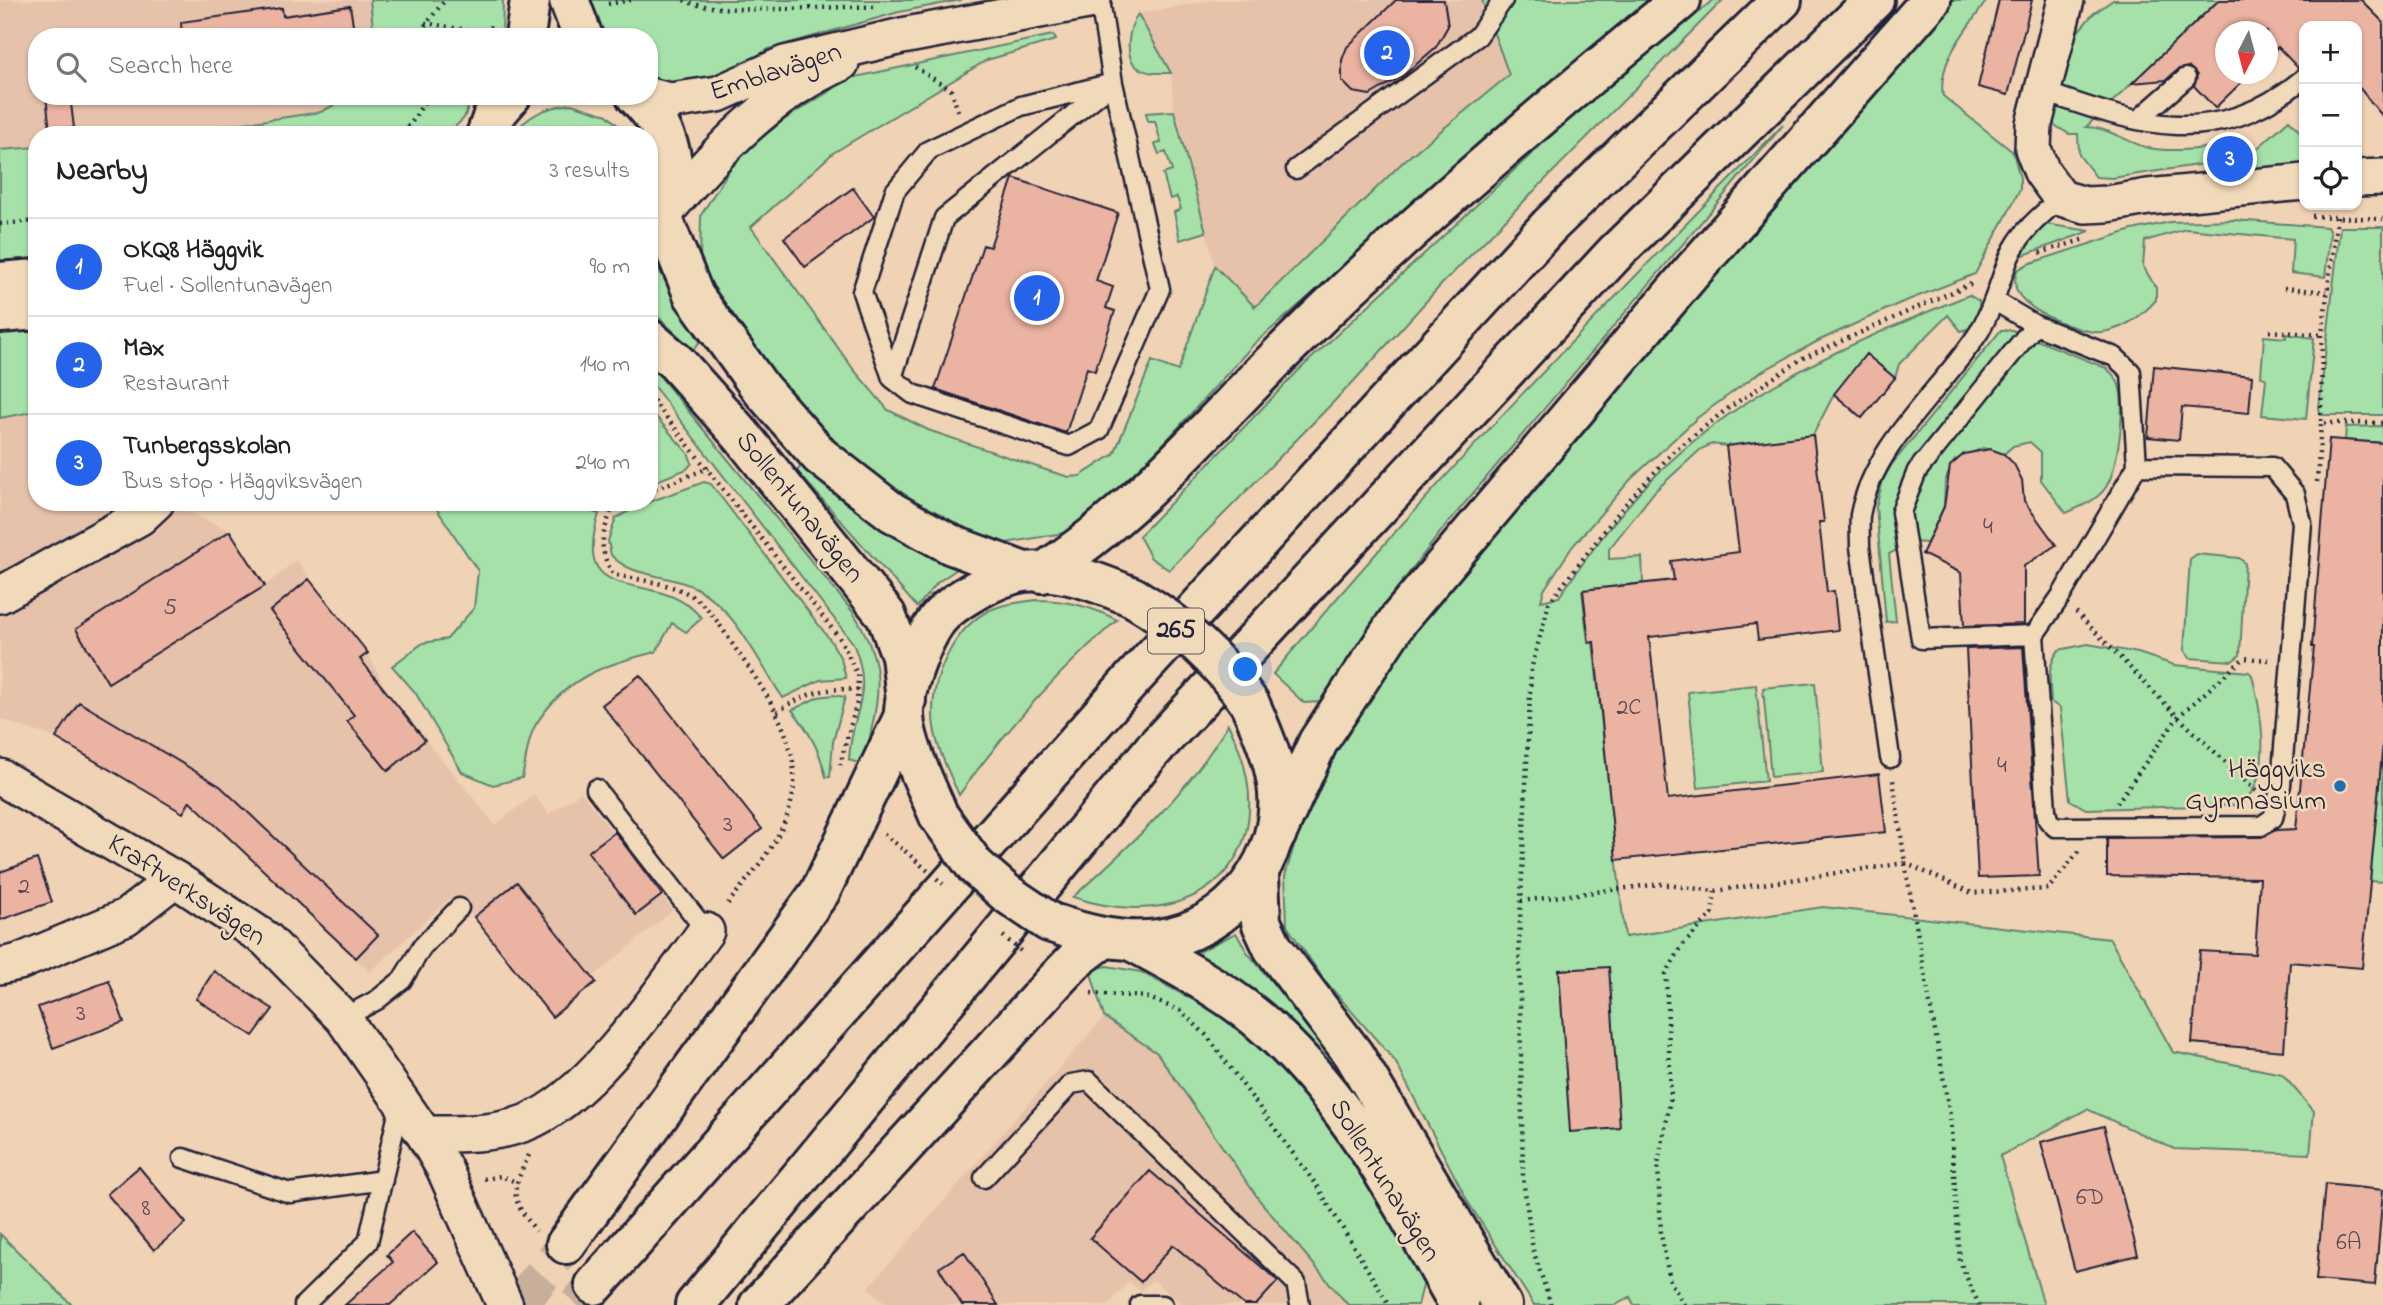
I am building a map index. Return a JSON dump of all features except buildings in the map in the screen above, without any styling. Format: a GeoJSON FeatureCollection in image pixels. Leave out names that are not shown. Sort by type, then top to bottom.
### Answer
{"type":"FeatureCollection","features":[{"type":"Feature","properties":{"kind":"main road"},"geometry":{"type":"LineString","coordinates":[[511,28],[530,0]]}},
{"type":"Feature","properties":{"kind":"main road"},"geometry":{"type":"LineString","coordinates":[[569,0],[580,28]]}},
{"type":"Feature","properties":{"kind":"main road"},"geometry":{"type":"LineString","coordinates":[[552,1239],[820,892],[905,708],[914,668],[937,620],[975,590],[1033,572],[1080,548],[1132,501],[1296,338],[1482,165],[1681,0]]}},
{"type":"Feature","properties":{"kind":"main road","name":"265"},"geometry":{"type":"LineString","coordinates":[[595,1285],[1128,684],[1549,226],[1782,0]]}},
{"type":"Feature","properties":{"kind":"main road","name":"265"},"geometry":{"type":"LineString","coordinates":[[695,1305],[1152,751],[1616,252],[1874,0]]}},
{"type":"Feature","properties":{"kind":"main road"},"geometry":{"type":"LineString","coordinates":[[759,1305],[1075,960],[1118,939],[1160,939],[1208,925],[1259,875],[1318,743],[1399,620],[1681,285],[1931,0]]}},
{"type":"Feature","properties":{"kind":"main road"},"geometry":{"type":"LineString","coordinates":[[646,105],[667,137],[674,168],[660,224]]}},
{"type":"Feature","properties":{"kind":"main road","name":"Sollentunavägen"},"geometry":{"type":"LineString","coordinates":[[660,224],[694,296],[761,389],[820,456],[892,512],[952,545],[1033,572]]}},
{"type":"Feature","properties":{"kind":"main road"},"geometry":{"type":"LineString","coordinates":[[0,282],[28,280]]}},
{"type":"Feature","properties":{"kind":"main road"},"geometry":{"type":"LineString","coordinates":[[0,313],[28,311]]}},
{"type":"Feature","properties":{"kind":"main road","name":"Sollentunavägen"},"geometry":{"type":"LineString","coordinates":[[658,347],[676,362],[741,435],[886,615],[901,655],[905,708],[920,773],[939,816],[975,866],[1006,893],[1049,922],[1118,939],[1202,981],[1269,1028],[1324,1083],[1368,1144],[1459,1305]]}},
{"type":"Feature","properties":{"kind":"main road"},"geometry":{"type":"LineString","coordinates":[[1033,572],[1089,579],[1133,597],[1171,619],[1203,646],[1250,704],[1266,740],[1277,786],[1276,835]]}},
{"type":"Feature","properties":{"kind":"main road","name":"Sollentunavägen"},"geometry":{"type":"LineString","coordinates":[[1259,875],[1261,922],[1273,948],[1354,1055],[1501,1304]]}},
{"type":"Feature","properties":{"kind":"street","name":"Emblavägen"},"geometry":{"type":"LineString","coordinates":[[658,98],[670,101],[718,94],[785,64],[902,36],[1093,0]]}},
{"type":"Feature","properties":{"kind":"street"},"geometry":{"type":"LineString","coordinates":[[2066,0],[2034,124],[2033,149],[2042,172],[2061,198],[2085,205],[2107,204],[2148,197],[2299,182]]}},
{"type":"Feature","properties":{"kind":"street","name":"Emblavägen"},"geometry":{"type":"LineString","coordinates":[[660,224],[716,152],[764,111],[830,68],[902,36]]}},
{"type":"Feature","properties":{"kind":"street"},"geometry":{"type":"LineString","coordinates":[[2362,178],[2383,177]]}},
{"type":"Feature","properties":{"kind":"street"},"geometry":{"type":"LineString","coordinates":[[0,595],[146,511]]}},
{"type":"Feature","properties":{"kind":"street","name":"Kraftverksvägen"},"geometry":{"type":"LineString","coordinates":[[0,777],[175,879],[266,939],[344,1018],[425,1134],[458,1196],[505,1305]]}},
{"type":"Feature","properties":{"kind":"street"},"geometry":{"type":"LineString","coordinates":[[0,966],[19,962],[126,917],[175,879]]}},
{"type":"Feature","properties":{"kind":"street"},"geometry":{"type":"LineString","coordinates":[[425,1134],[478,1133],[523,1124],[551,1111],[625,1040],[706,932]]}},
{"type":"Feature","properties":{"kind":"lane"},"geometry":{"type":"LineString","coordinates":[[1100,0],[1113,83],[1160,289],[1099,430],[1069,446],[913,394],[892,378],[862,292],[895,191],[929,150],[1021,106],[1113,83]]}},
{"type":"Feature","properties":{"kind":"lane"},"geometry":{"type":"LineString","coordinates":[[1296,169],[1478,36],[1503,0]]}},
{"type":"Feature","properties":{"kind":"lane"},"geometry":{"type":"LineString","coordinates":[[2138,120],[2186,78]]}},
{"type":"Feature","properties":{"kind":"lane"},"geometry":{"type":"LineString","coordinates":[[2042,92],[2138,120],[2164,125],[2210,126],[2252,113],[2285,94],[2299,82]]}},
{"type":"Feature","properties":{"kind":"lane"},"geometry":{"type":"LineString","coordinates":[[892,378],[944,218],[1113,83]]}},
{"type":"Feature","properties":{"kind":"lane"},"geometry":{"type":"LineString","coordinates":[[1890,758],[1860,547],[1860,515],[1874,476],[1887,453],[1978,332],[1995,301],[2007,265],[2032,223],[2061,198]]}},
{"type":"Feature","properties":{"kind":"lane"},"geometry":{"type":"LineString","coordinates":[[1995,301],[2035,325],[2115,357],[2131,372],[2137,466],[2061,596],[2034,635],[2048,820],[2055,827],[2261,826],[2277,811],[2302,523],[2295,494],[2273,467],[2137,466]]}},
{"type":"Feature","properties":{"kind":"lane"},"geometry":{"type":"LineString","coordinates":[[2034,635],[1921,639],[1901,512],[1917,471],[2035,325]]}},
{"type":"Feature","properties":{"kind":"lane"},"geometry":{"type":"LineString","coordinates":[[596,789],[706,932]]}},
{"type":"Feature","properties":{"kind":"lane"},"geometry":{"type":"LineString","coordinates":[[344,1018],[377,1000],[402,980],[422,947],[459,908]]}},
{"type":"Feature","properties":{"kind":"lane"},"geometry":{"type":"LineString","coordinates":[[984,1178],[1071,1084],[1089,1081],[1296,1283],[1300,1305]]}},
{"type":"Feature","properties":{"kind":"lane"},"geometry":{"type":"LineString","coordinates":[[304,1305],[368,1242],[401,1101]]}},
{"type":"Feature","properties":{"kind":"lane"},"geometry":{"type":"LineString","coordinates":[[183,1158],[290,1193],[383,1180]]}},
{"type":"Feature","properties":{"kind":"lane"},"geometry":{"type":"LineString","coordinates":[[1140,1305],[1163,1305]]}},
{"type":"Feature","properties":{"kind":"path"},"geometry":{"type":"LineString","coordinates":[[422,28],[444,0]]}},
{"type":"Feature","properties":{"kind":"path"},"geometry":{"type":"LineString","coordinates":[[425,23],[455,28]]}},
{"type":"Feature","properties":{"kind":"path"},"geometry":{"type":"LineString","coordinates":[[409,126],[422,105]]}},
{"type":"Feature","properties":{"kind":"path"},"geometry":{"type":"LineString","coordinates":[[2316,490],[2321,424],[2322,335],[2337,217]]}},
{"type":"Feature","properties":{"kind":"path"},"geometry":{"type":"LineString","coordinates":[[0,223],[28,221]]}},
{"type":"Feature","properties":{"kind":"path"},"geometry":{"type":"LineString","coordinates":[[1551,1305],[1533,1250],[1523,1178],[1521,901],[1531,670],[1549,603],[1614,518],[1673,452],[1727,410],[1803,358],[1965,287],[2007,265],[2093,237]]}},
{"type":"Feature","properties":{"kind":"path"},"geometry":{"type":"LineString","coordinates":[[2284,288],[2327,292]]}},
{"type":"Feature","properties":{"kind":"path"},"geometry":{"type":"LineString","coordinates":[[2269,331],[2322,335]]}},
{"type":"Feature","properties":{"kind":"path"},"geometry":{"type":"LineString","coordinates":[[658,406],[841,640],[859,677],[836,778],[848,803],[905,852]]}},
{"type":"Feature","properties":{"kind":"path"},"geometry":{"type":"LineString","coordinates":[[2321,424],[2383,423]]}},
{"type":"Feature","properties":{"kind":"path"},"geometry":{"type":"LineString","coordinates":[[658,488],[709,468]]}},
{"type":"Feature","properties":{"kind":"path"},"geometry":{"type":"LineString","coordinates":[[612,511],[601,540],[602,553],[613,574],[668,586],[693,597],[713,617],[777,712],[792,765],[792,802],[771,848],[706,932]]}},
{"type":"Feature","properties":{"kind":"path"},"geometry":{"type":"LineString","coordinates":[[2061,596],[2178,717],[2277,811]]}},
{"type":"Feature","properties":{"kind":"path"},"geometry":{"type":"LineString","coordinates":[[777,712],[803,695],[831,688],[858,690]]}},
{"type":"Feature","properties":{"kind":"path"},"geometry":{"type":"LineString","coordinates":[[1890,758],[1905,863],[1950,1115],[1960,1262],[1979,1305]]}},
{"type":"Feature","properties":{"kind":"path"},"geometry":{"type":"LineString","coordinates":[[1521,901],[1660,884],[1715,891],[1905,863]]}},
{"type":"Feature","properties":{"kind":"path"},"geometry":{"type":"LineString","coordinates":[[1684,1305],[1670,1281],[1661,1234],[1658,1164],[1671,1097],[1666,974],[1682,946],[1712,914],[1715,891]]}},
{"type":"Feature","properties":{"kind":"path"},"geometry":{"type":"LineString","coordinates":[[1023,953],[1065,992],[1146,997],[1181,1011],[1207,1035],[1317,1185],[1389,1305]]}},
{"type":"Feature","properties":{"kind":"path"},"geometry":{"type":"LineString","coordinates":[[551,1111],[516,1182],[515,1203],[552,1239]]}},
{"type":"Feature","properties":{"kind":"shaded area"},"geometry":{"type":"Polygon","coordinates":[[[0,0],[370,0],[373,28],[28,28],[28,105],[334,105],[321,112],[225,126],[28,126],[28,148],[0,150],[0,0]]]}},
{"type":"Feature","properties":{"kind":"shaded area"},"geometry":{"type":"Polygon","coordinates":[[[1211,0],[1482,0],[1509,74],[1404,161],[1254,308],[1215,266],[1174,111],[1171,73],[1138,14],[1211,0]]]}},
{"type":"Feature","properties":{"kind":"shaded area"},"geometry":{"type":"Polygon","coordinates":[[[28,413],[28,511],[187,511],[230,531],[265,586],[296,560],[368,653],[386,691],[495,825],[534,795],[549,814],[581,792],[673,910],[593,977],[596,982],[552,1017],[474,917],[452,896],[370,972],[195,805],[183,813],[56,738],[0,719],[0,418],[28,413]]]}},
{"type":"Feature","properties":{"kind":"shaded area"},"geometry":{"type":"Polygon","coordinates":[[[1104,1017],[1157,1053],[1260,1201],[1348,1305],[1183,1305],[1153,1280],[1140,1291],[1129,1281],[1108,1305],[888,1305],[868,1288],[1104,1017]]]}},
{"type":"Feature","properties":{"kind":"green space"},"geometry":{"type":"Polygon","coordinates":[[[370,0],[503,0],[502,28],[373,28],[370,0]]]}},
{"type":"Feature","properties":{"kind":"green space"},"geometry":{"type":"Polygon","coordinates":[[[586,0],[961,0],[899,12],[769,49],[715,79],[691,88],[658,82],[658,28],[596,28],[586,0]]]}},
{"type":"Feature","properties":{"kind":"green space"},"geometry":{"type":"Polygon","coordinates":[[[1482,0],[1659,0],[1550,88],[1254,344],[1127,484],[1080,530],[1001,544],[947,522],[863,467],[788,399],[700,266],[701,215],[736,159],[785,119],[851,78],[1053,35],[1056,40],[987,60],[833,153],[751,227],[854,370],[888,410],[928,430],[1049,471],[1069,477],[1080,476],[1114,454],[1152,361],[1178,371],[1215,266],[1255,307],[1404,161],[1509,75],[1482,0]]]}},
{"type":"Feature","properties":{"kind":"green space"},"geometry":{"type":"Polygon","coordinates":[[[1713,0],[1723,0],[1441,285],[1354,381],[1169,570],[1151,558],[1139,536],[1300,369],[1566,122],[1713,0]]]}},
{"type":"Feature","properties":{"kind":"green space"},"geometry":{"type":"Polygon","coordinates":[[[1947,0],[1987,0],[1949,57],[1942,83],[1943,96],[2013,152],[2020,178],[2020,189],[1975,274],[1898,304],[1818,341],[1759,373],[1697,418],[1631,479],[1572,547],[1544,590],[1541,601],[1559,597],[1601,539],[1664,467],[1714,425],[1748,402],[1819,361],[1893,326],[1969,295],[1979,301],[1979,313],[1971,328],[1961,331],[1948,315],[1899,364],[1895,378],[1866,355],[1834,394],[1813,435],[1726,446],[1712,444],[1701,449],[1655,491],[1609,549],[1609,559],[1642,557],[1643,583],[1582,591],[1588,642],[1593,642],[1625,937],[1823,907],[2110,939],[2173,1052],[2282,1074],[2314,1111],[2310,1154],[2174,1149],[2087,1109],[2000,1156],[2044,1305],[1634,1305],[1630,1297],[1616,1305],[1534,1305],[1468,1202],[1395,1061],[1325,981],[1287,926],[1285,876],[1313,782],[1369,684],[1690,275],[1947,0]]]}},
{"type":"Feature","properties":{"kind":"green space"},"geometry":{"type":"Polygon","coordinates":[[[2113,0],[2219,0],[2086,127],[2157,149],[2196,149],[2222,144],[2225,157],[2217,162],[2112,178],[2096,177],[2079,155],[2078,134],[2069,134],[2051,123],[2069,42],[2093,14],[2113,0]]]}},
{"type":"Feature","properties":{"kind":"green space"},"geometry":{"type":"Polygon","coordinates":[[[1138,14],[1171,73],[1145,71],[1133,62],[1129,41],[1138,14]]]}},
{"type":"Feature","properties":{"kind":"green space"},"geometry":{"type":"Polygon","coordinates":[[[334,105],[469,105],[464,118],[456,126],[225,126],[321,112],[334,105]]]}},
{"type":"Feature","properties":{"kind":"green space"},"geometry":{"type":"Polygon","coordinates":[[[574,105],[607,115],[619,126],[520,126],[538,113],[553,107],[574,105]]]}},
{"type":"Feature","properties":{"kind":"green space"},"geometry":{"type":"Polygon","coordinates":[[[1174,111],[1206,232],[1180,240],[1174,212],[1181,209],[1177,197],[1170,199],[1163,174],[1172,171],[1166,152],[1159,154],[1155,144],[1161,143],[1155,121],[1148,121],[1146,113],[1174,111]]]}},
{"type":"Feature","properties":{"kind":"green space"},"geometry":{"type":"Polygon","coordinates":[[[2289,120],[2299,131],[2299,184],[2201,174],[2250,155],[2289,120]]]}},
{"type":"Feature","properties":{"kind":"green space"},"geometry":{"type":"Polygon","coordinates":[[[1783,125],[1443,529],[1384,605],[1329,694],[1318,702],[1304,703],[1273,674],[1333,602],[1458,463],[1783,125]]]}},
{"type":"Feature","properties":{"kind":"green space"},"geometry":{"type":"Polygon","coordinates":[[[28,148],[28,260],[0,260],[0,150],[28,148]]]}},
{"type":"Feature","properties":{"kind":"green space"},"geometry":{"type":"Polygon","coordinates":[[[2234,220],[2327,227],[2330,233],[2325,277],[2291,273],[2293,239],[2186,229],[2145,241],[2143,266],[2156,288],[2156,300],[2139,316],[2118,328],[2092,332],[2055,320],[2022,299],[2016,288],[2017,270],[2028,264],[2132,230],[2170,222],[2234,220]]]}},
{"type":"Feature","properties":{"kind":"green space"},"geometry":{"type":"Polygon","coordinates":[[[2045,224],[2090,231],[2021,256],[2033,232],[2045,224]]]}},
{"type":"Feature","properties":{"kind":"green space"},"geometry":{"type":"Polygon","coordinates":[[[2340,227],[2383,227],[2383,415],[2321,415],[2319,408],[2340,227]]]}},
{"type":"Feature","properties":{"kind":"green space"},"geometry":{"type":"Polygon","coordinates":[[[658,271],[700,342],[693,350],[658,317],[658,271]]]}},
{"type":"Feature","properties":{"kind":"green space"},"geometry":{"type":"Polygon","coordinates":[[[2001,330],[2012,330],[2106,368],[2116,378],[2122,407],[2117,452],[2110,478],[2098,496],[2066,513],[2041,480],[2041,452],[2030,442],[2013,446],[2004,454],[1983,448],[1955,460],[1945,481],[1944,506],[1927,543],[1912,542],[1889,554],[1896,621],[1886,622],[1876,507],[1883,480],[1892,464],[2001,330]]]}},
{"type":"Feature","properties":{"kind":"green space"},"geometry":{"type":"Polygon","coordinates":[[[28,331],[28,413],[0,418],[0,333],[28,331]]]}},
{"type":"Feature","properties":{"kind":"green space"},"geometry":{"type":"Polygon","coordinates":[[[2286,334],[2314,338],[2306,419],[2262,415],[2266,379],[2261,376],[2264,336],[2286,338],[2286,334]]]}},
{"type":"Feature","properties":{"kind":"green space"},"geometry":{"type":"Polygon","coordinates":[[[658,374],[853,612],[865,633],[873,652],[878,687],[864,765],[849,760],[862,690],[862,676],[853,643],[658,392],[658,374]]]}},
{"type":"Feature","properties":{"kind":"green space"},"geometry":{"type":"Polygon","coordinates":[[[658,419],[688,453],[692,463],[687,469],[658,480],[658,419]]]}},
{"type":"Feature","properties":{"kind":"green space"},"geometry":{"type":"Polygon","coordinates":[[[2383,426],[2383,443],[2345,440],[2346,427],[2383,426]]]}},
{"type":"Feature","properties":{"kind":"green space"},"geometry":{"type":"Polygon","coordinates":[[[802,465],[819,482],[857,511],[919,545],[963,565],[938,582],[917,607],[797,471],[802,465]]]}},
{"type":"Feature","properties":{"kind":"green space"},"geometry":{"type":"Polygon","coordinates":[[[704,482],[711,484],[831,641],[841,659],[846,678],[820,680],[783,698],[735,623],[710,597],[685,583],[630,568],[611,555],[608,541],[616,518],[629,511],[658,511],[658,499],[704,482]]]}},
{"type":"Feature","properties":{"kind":"green space"},"geometry":{"type":"Polygon","coordinates":[[[438,511],[590,511],[599,514],[593,542],[595,561],[603,574],[615,581],[668,595],[688,605],[702,618],[686,632],[672,623],[656,652],[603,668],[572,685],[546,710],[535,726],[528,744],[522,778],[493,785],[462,772],[415,692],[392,666],[423,643],[447,639],[474,608],[478,571],[438,511]]]}},
{"type":"Feature","properties":{"kind":"green space"},"geometry":{"type":"Polygon","coordinates":[[[2197,554],[2239,558],[2245,563],[2240,655],[2232,661],[2190,658],[2184,650],[2190,559],[2197,554]]]}},
{"type":"Feature","properties":{"kind":"green space"},"geometry":{"type":"Polygon","coordinates":[[[1036,600],[1078,605],[1117,620],[1073,660],[1033,703],[959,795],[942,755],[933,723],[934,697],[943,665],[950,649],[971,623],[998,607],[1036,600]]]}},
{"type":"Feature","properties":{"kind":"green space"},"geometry":{"type":"Polygon","coordinates":[[[2088,644],[2138,653],[2174,665],[2249,672],[2259,707],[2262,744],[2257,780],[2250,794],[2239,805],[2086,809],[2070,800],[2060,708],[2051,702],[2050,675],[2052,662],[2059,650],[2088,644]]]}},
{"type":"Feature","properties":{"kind":"green space"},"geometry":{"type":"Polygon","coordinates":[[[1815,683],[1823,772],[1771,777],[1763,688],[1815,683]]]}},
{"type":"Feature","properties":{"kind":"green space"},"geometry":{"type":"Polygon","coordinates":[[[1756,685],[1766,781],[1698,788],[1688,692],[1756,685]]]}},
{"type":"Feature","properties":{"kind":"green space"},"geometry":{"type":"Polygon","coordinates":[[[818,697],[845,697],[833,742],[830,777],[826,777],[813,741],[792,710],[818,697]]]}},
{"type":"Feature","properties":{"kind":"green space"},"geometry":{"type":"Polygon","coordinates":[[[1228,724],[1245,770],[1249,811],[1241,846],[1223,874],[1196,895],[1161,906],[1120,907],[1073,897],[1177,795],[1213,749],[1228,724]]]}},
{"type":"Feature","properties":{"kind":"green space"},"geometry":{"type":"Polygon","coordinates":[[[2383,742],[2383,882],[2370,881],[2383,742]]]}},
{"type":"Feature","properties":{"kind":"green space"},"geometry":{"type":"Polygon","coordinates":[[[1236,933],[1247,952],[1348,1074],[1341,1077],[1278,1010],[1196,953],[1236,933]]]}},
{"type":"Feature","properties":{"kind":"green space"},"geometry":{"type":"Polygon","coordinates":[[[1107,966],[1141,972],[1214,1011],[1282,1061],[1349,1143],[1424,1282],[1418,1305],[1348,1305],[1260,1201],[1157,1053],[1104,1017],[1090,970],[1107,966]]]}},
{"type":"Feature","properties":{"kind":"green space"},"geometry":{"type":"Polygon","coordinates":[[[0,1234],[72,1305],[0,1305],[0,1234]]]}},
{"type":"Feature","properties":{"kind":"tunnel"},"geometry":{"type":"LineString","coordinates":[[519,1305],[566,1244]]}},
{"type":"Feature","properties":{"kind":"tunnel"},"geometry":{"type":"LineString","coordinates":[[577,1305],[595,1285]]}},
{"type":"Feature","properties":{"kind":"place","name":"Max"},"geometry":{"type":"Point","coordinates":[1387,53]}},
{"type":"Feature","properties":{"kind":"place","name":"Tunbergsskolan"},"geometry":{"type":"Point","coordinates":[2230,159]}},
{"type":"Feature","properties":{"kind":"place","name":"OKQ8 Häggvik"},"geometry":{"type":"Point","coordinates":[1037,298]}},
{"type":"Feature","properties":{"kind":"place","name":"Häggviks Gymnasium"},"geometry":{"type":"Point","coordinates":[2340,786]}}]}
